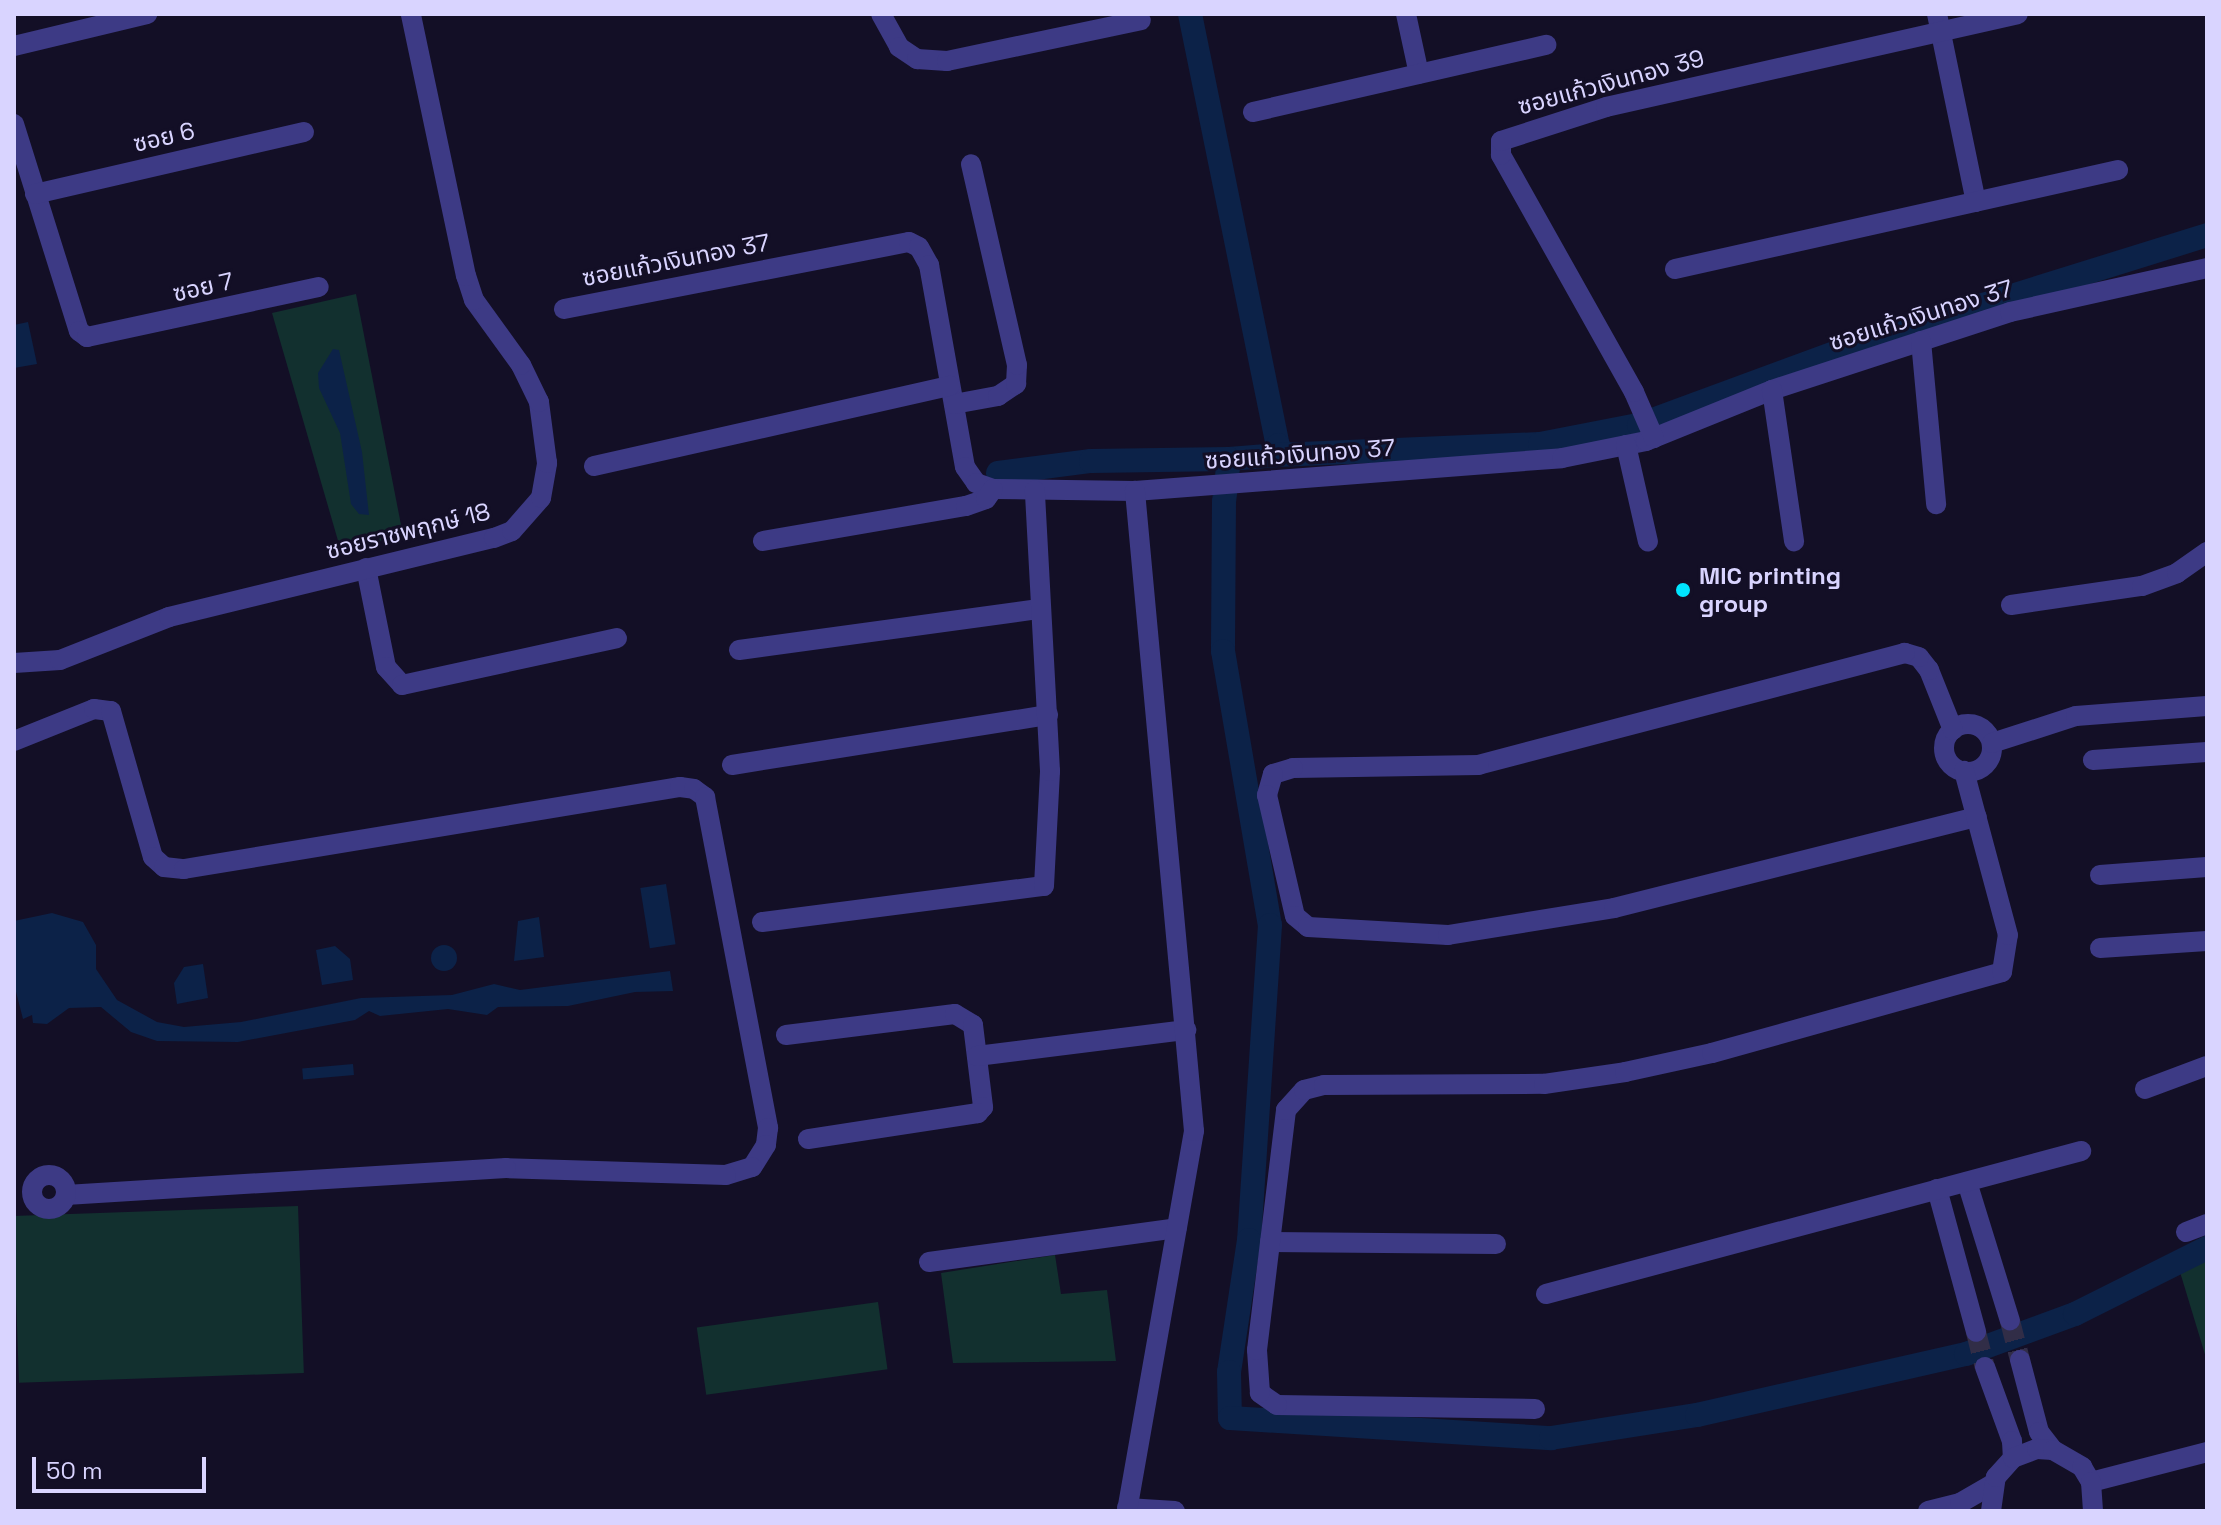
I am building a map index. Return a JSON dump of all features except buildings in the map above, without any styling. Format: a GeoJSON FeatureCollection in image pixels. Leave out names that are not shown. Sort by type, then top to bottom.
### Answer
{"type":"FeatureCollection","features":[{"type":"Feature","properties":{"kind":"street"},"geometry":{"type":"LineString","coordinates":[[14,46],[147,14]]}},
{"type":"Feature","properties":{"kind":"street","name":"ซอยราชพฤกษ์ 18"},"geometry":{"type":"LineString","coordinates":[[14,663],[60,660],[169,617],[512,531],[541,498],[548,472],[539,402],[521,365],[474,300],[466,276],[411,14]]}},
{"type":"Feature","properties":{"kind":"street"},"geometry":{"type":"LineString","coordinates":[[881,14],[908,53],[917,59],[947,61],[1141,20]]}},
{"type":"Feature","properties":{"kind":"street"},"geometry":{"type":"LineString","coordinates":[[1406,14],[1419,74]]}},
{"type":"Feature","properties":{"kind":"street","name":"ซอยแก้วเงินทอง 39"},"geometry":{"type":"LineString","coordinates":[[1653,437],[1634,392],[1501,155],[1501,141],[1606,107],[1938,22],[2018,14]]}},
{"type":"Feature","properties":{"kind":"street"},"geometry":{"type":"LineString","coordinates":[[1938,22],[1976,202]]}},
{"type":"Feature","properties":{"kind":"street"},"geometry":{"type":"LineString","coordinates":[[1253,112],[1546,45]]}},
{"type":"Feature","properties":{"kind":"street"},"geometry":{"type":"LineString","coordinates":[[14,124],[35,194]]}},
{"type":"Feature","properties":{"kind":"street","name":"ซอย 6"},"geometry":{"type":"LineString","coordinates":[[35,194],[304,132]]}},
{"type":"Feature","properties":{"kind":"street"},"geometry":{"type":"LineString","coordinates":[[594,466],[952,395],[998,396],[1016,384],[1017,365],[971,164]]}},
{"type":"Feature","properties":{"kind":"street"},"geometry":{"type":"LineString","coordinates":[[1675,269],[2118,170]]}},
{"type":"Feature","properties":{"kind":"street","name":"ซอย 7"},"geometry":{"type":"LineString","coordinates":[[35,194],[79,331],[99,338],[319,287]]}},
{"type":"Feature","properties":{"kind":"street","name":"ซอยแก้วเงินทอง 37"},"geometry":{"type":"LineString","coordinates":[[564,309],[909,242],[919,247],[929,265],[965,467],[976,483],[993,489],[1135,491],[1531,461],[1626,445],[1772,390],[2010,312],[2207,268]]}},
{"type":"Feature","properties":{"kind":"street"},"geometry":{"type":"LineString","coordinates":[[1921,341],[1936,504]]}},
{"type":"Feature","properties":{"kind":"street"},"geometry":{"type":"LineString","coordinates":[[1772,390],[1794,541]]}},
{"type":"Feature","properties":{"kind":"street"},"geometry":{"type":"LineString","coordinates":[[1626,445],[1648,542]]}},
{"type":"Feature","properties":{"kind":"street"},"geometry":{"type":"LineString","coordinates":[[763,541],[966,506],[986,499],[993,489]]}},
{"type":"Feature","properties":{"kind":"street"},"geometry":{"type":"LineString","coordinates":[[762,922],[1044,886],[1048,715],[1039,609],[1035,490]]}},
{"type":"Feature","properties":{"kind":"street"},"geometry":{"type":"LineString","coordinates":[[1135,491],[1194,1131],[1127,1509],[1175,1511]]}},
{"type":"Feature","properties":{"kind":"street"},"geometry":{"type":"LineString","coordinates":[[2011,605],[2142,586],[2177,573],[2207,552]]}},
{"type":"Feature","properties":{"kind":"street"},"geometry":{"type":"LineString","coordinates":[[366,568],[386,667],[402,685],[617,638]]}},
{"type":"Feature","properties":{"kind":"street"},"geometry":{"type":"LineString","coordinates":[[739,650],[1039,609]]}},
{"type":"Feature","properties":{"kind":"street"},"geometry":{"type":"LineString","coordinates":[[1953,730],[1929,670],[1919,657],[1905,653],[1479,765],[1293,768],[1273,774],[1267,795],[1295,916],[1308,927],[1448,935],[1614,908],[1977,817]]}},
{"type":"Feature","properties":{"kind":"street"},"geometry":{"type":"LineString","coordinates":[[1992,743],[2076,716],[2207,706]]}},
{"type":"Feature","properties":{"kind":"street"},"geometry":{"type":"LineString","coordinates":[[14,741],[94,709],[111,711],[153,857],[164,867],[184,869],[680,787],[694,789],[705,797],[768,1128],[766,1145],[752,1167],[726,1175],[506,1168],[66,1195],[62,1179],[52,1174],[24,1184]]}},
{"type":"Feature","properties":{"kind":"street"},"geometry":{"type":"LineString","coordinates":[[732,765],[1048,715]]}},
{"type":"Feature","properties":{"kind":"street"},"geometry":{"type":"LineString","coordinates":[[1535,1409],[1277,1405],[1260,1393],[1257,1379],[1286,1110],[1304,1090],[1324,1085],[1544,1084],[1625,1072],[1712,1053],[2002,972],[2008,935],[1964,771],[1946,757],[1945,742],[1953,730],[1976,725],[1992,743]]}},
{"type":"Feature","properties":{"kind":"street"},"geometry":{"type":"LineString","coordinates":[[1964,771],[1985,765],[1992,743]]}},
{"type":"Feature","properties":{"kind":"street"},"geometry":{"type":"LineString","coordinates":[[2093,760],[2207,752]]}},
{"type":"Feature","properties":{"kind":"street"},"geometry":{"type":"LineString","coordinates":[[2100,875],[2207,867]]}},
{"type":"Feature","properties":{"kind":"street"},"geometry":{"type":"LineString","coordinates":[[2100,948],[2207,941]]}},
{"type":"Feature","properties":{"kind":"street"},"geometry":{"type":"LineString","coordinates":[[786,1035],[955,1014],[973,1025],[983,1107],[972,1116],[808,1139]]}},
{"type":"Feature","properties":{"kind":"street"},"geometry":{"type":"LineString","coordinates":[[977,1056],[1186,1030]]}},
{"type":"Feature","properties":{"kind":"street"},"geometry":{"type":"LineString","coordinates":[[2145,1089],[2207,1066]]}},
{"type":"Feature","properties":{"kind":"street"},"geometry":{"type":"LineString","coordinates":[[1546,1294],[2081,1151]]}},
{"type":"Feature","properties":{"kind":"street"},"geometry":{"type":"LineString","coordinates":[[1967,1182],[2010,1321]]}},
{"type":"Feature","properties":{"kind":"street"},"geometry":{"type":"LineString","coordinates":[[1937,1189],[1976,1332]]}},
{"type":"Feature","properties":{"kind":"street"},"geometry":{"type":"LineString","coordinates":[[2186,1232],[2207,1224]]}},
{"type":"Feature","properties":{"kind":"street"},"geometry":{"type":"LineString","coordinates":[[929,1262],[1177,1228]]}},
{"type":"Feature","properties":{"kind":"street"},"geometry":{"type":"LineString","coordinates":[[1270,1242],[1496,1244]]}},
{"type":"Feature","properties":{"kind":"street"},"geometry":{"type":"LineString","coordinates":[[2020,1360],[2039,1432],[2053,1450],[2082,1467],[2091,1482],[2093,1511]]}},
{"type":"Feature","properties":{"kind":"street"},"geometry":{"type":"LineString","coordinates":[[1928,1511],[1960,1503],[1994,1483],[2013,1458],[2012,1441],[1985,1367]]}},
{"type":"Feature","properties":{"kind":"street"},"geometry":{"type":"LineString","coordinates":[[2013,1458],[2053,1450]]}},
{"type":"Feature","properties":{"kind":"street"},"geometry":{"type":"LineString","coordinates":[[2091,1482],[2207,1452]]}},
{"type":"Feature","properties":{"kind":"street"},"geometry":{"type":"LineString","coordinates":[[1991,1511],[1994,1483]]}},
{"type":"Feature","properties":{"kind":"green space"},"geometry":{"type":"Polygon","coordinates":[[[356,294],[403,535],[341,551],[272,313],[356,294]]]}},
{"type":"Feature","properties":{"kind":"green space"},"geometry":{"type":"Polygon","coordinates":[[[298,1206],[304,1373],[19,1383],[14,1216],[298,1206]]]}},
{"type":"Feature","properties":{"kind":"green space"},"geometry":{"type":"Polygon","coordinates":[[[1055,1255],[1061,1294],[1107,1290],[1116,1361],[953,1363],[941,1273],[1055,1255]]]}},
{"type":"Feature","properties":{"kind":"green space"},"geometry":{"type":"Polygon","coordinates":[[[2207,1260],[2207,1361],[2180,1272],[2207,1260]]]}},
{"type":"Feature","properties":{"kind":"green space"},"geometry":{"type":"Polygon","coordinates":[[[878,1302],[887,1369],[706,1395],[697,1327],[878,1302]]]}},
{"type":"Feature","properties":{"kind":"water"},"geometry":{"type":"Polygon","coordinates":[[[28,322],[37,364],[14,368],[14,325],[28,322]]]}},
{"type":"Feature","properties":{"kind":"water"},"geometry":{"type":"Polygon","coordinates":[[[333,349],[339,350],[362,452],[369,515],[359,514],[351,504],[340,433],[319,388],[318,373],[333,349]]]}},
{"type":"Feature","properties":{"kind":"water"},"geometry":{"type":"Polygon","coordinates":[[[666,884],[676,944],[650,948],[640,888],[666,884]]]}},
{"type":"Feature","properties":{"kind":"water"},"geometry":{"type":"Polygon","coordinates":[[[52,913],[83,922],[96,945],[96,969],[117,1000],[157,1022],[184,1027],[241,1022],[361,998],[452,995],[494,984],[520,990],[670,971],[673,991],[635,992],[568,1006],[498,1007],[487,1015],[448,1009],[380,1016],[369,1011],[355,1020],[238,1042],[157,1041],[131,1032],[101,1007],[69,1008],[47,1024],[33,1023],[32,1015],[23,1019],[14,984],[14,921],[52,913]]]}},
{"type":"Feature","properties":{"kind":"water"},"geometry":{"type":"Polygon","coordinates":[[[539,917],[544,957],[514,961],[518,921],[539,917]]]}},
{"type":"Feature","properties":{"kind":"water"},"geometry":{"type":"Polygon","coordinates":[[[444,945],[453,949],[457,958],[453,967],[444,971],[435,967],[431,958],[435,949],[444,945]]]}},
{"type":"Feature","properties":{"kind":"water"},"geometry":{"type":"Polygon","coordinates":[[[335,946],[350,959],[353,980],[322,985],[316,950],[335,946]]]}},
{"type":"Feature","properties":{"kind":"water"},"geometry":{"type":"Polygon","coordinates":[[[203,964],[208,998],[177,1004],[174,983],[184,967],[203,964]]]}},
{"type":"Feature","properties":{"kind":"water"},"geometry":{"type":"Polygon","coordinates":[[[353,1064],[354,1075],[303,1079],[302,1068],[353,1064]]]}},
{"type":"Feature","properties":{"kind":"waterway"},"geometry":{"type":"LineString","coordinates":[[1190,14],[1278,445],[1277,455],[1229,459],[1224,502],[1223,651],[1270,925],[1249,1240],[1229,1372],[1230,1418],[1551,1438],[1697,1415],[1966,1354],[2075,1314],[2207,1248]]}},
{"type":"Feature","properties":{"kind":"waterway"},"geometry":{"type":"LineString","coordinates":[[1277,455],[1540,444],[1639,425],[1867,341],[2207,235]]}},
{"type":"Feature","properties":{"kind":"waterway"},"geometry":{"type":"LineString","coordinates":[[998,473],[1091,461],[1229,459]]}},
{"type":"Feature","properties":{"kind":"tunnel"},"geometry":{"type":"LineString","coordinates":[[2010,1321],[2020,1360]]}},
{"type":"Feature","properties":{"kind":"tunnel"},"geometry":{"type":"LineString","coordinates":[[1976,1332],[1985,1367]]}},
{"type":"Feature","properties":{"kind":"place","name":"MIC printing group"},"geometry":{"type":"Point","coordinates":[1683,590]}}]}
